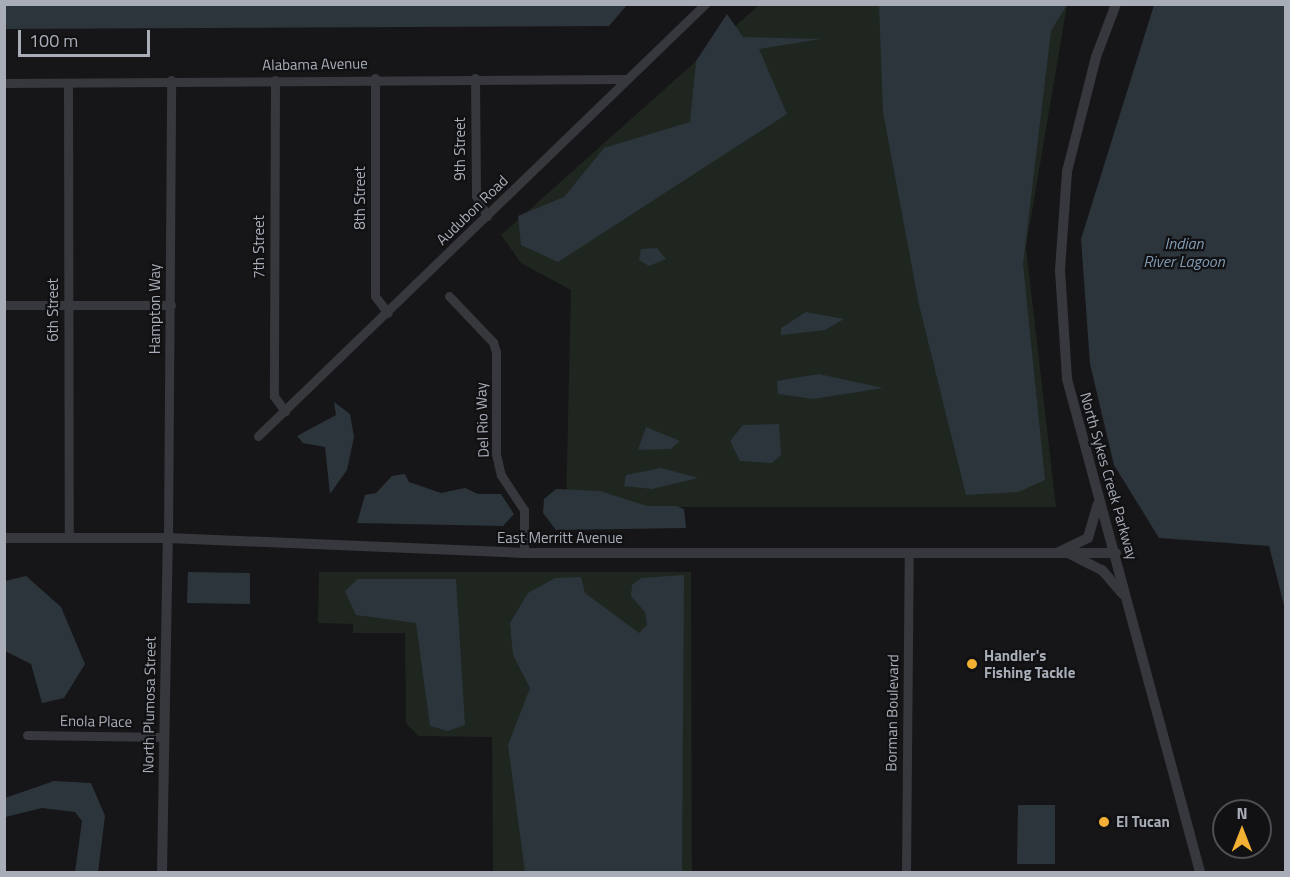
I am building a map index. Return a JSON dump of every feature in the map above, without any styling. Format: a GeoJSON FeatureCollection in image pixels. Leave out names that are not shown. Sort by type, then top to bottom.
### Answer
{"type":"FeatureCollection","features":[{"type":"Feature","properties":{"kind":"street","name":"Audubon Road"},"geometry":{"type":"LineString","coordinates":[[258,436],[388,313],[705,4]]}},
{"type":"Feature","properties":{"kind":"street","name":"North Sykes Creek Parkway"},"geometry":{"type":"LineString","coordinates":[[1114,9],[1067,172],[1060,270],[1067,379],[1098,497],[1116,553],[1200,873]]}},
{"type":"Feature","properties":{"kind":"street","name":"Alabama Avenue"},"geometry":{"type":"LineString","coordinates":[[4,83],[375,78],[627,79]]}},
{"type":"Feature","properties":{"kind":"street","name":"8th Street"},"geometry":{"type":"LineString","coordinates":[[375,78],[375,296],[388,313]]}},
{"type":"Feature","properties":{"kind":"street","name":"9th Street"},"geometry":{"type":"LineString","coordinates":[[475,78],[476,196],[487,216]]}},
{"type":"Feature","properties":{"kind":"street","name":"Hampton Way"},"geometry":{"type":"LineString","coordinates":[[168,538],[171,80]]}},
{"type":"Feature","properties":{"kind":"street","name":"7th Street"},"geometry":{"type":"LineString","coordinates":[[275,80],[274,396],[285,411]]}},
{"type":"Feature","properties":{"kind":"street","name":"6th Street"},"geometry":{"type":"LineString","coordinates":[[68,83],[69,538]]}},
{"type":"Feature","properties":{"kind":"street","name":"Del Rio Way"},"geometry":{"type":"LineString","coordinates":[[449,297],[493,342],[496,352],[496,454],[501,475],[524,510],[524,553]]}},
{"type":"Feature","properties":{"kind":"street"},"geometry":{"type":"LineString","coordinates":[[4,305],[171,305]]}},
{"type":"Feature","properties":{"kind":"street"},"geometry":{"type":"LineString","coordinates":[[1062,553],[1092,533],[1098,497]]}},
{"type":"Feature","properties":{"kind":"street","name":"East Merritt Avenue"},"geometry":{"type":"LineString","coordinates":[[4,538],[168,538],[524,553],[1116,553]]}},
{"type":"Feature","properties":{"kind":"street","name":"North Plumosa Street"},"geometry":{"type":"LineString","coordinates":[[162,873],[168,538]]}},
{"type":"Feature","properties":{"kind":"street","name":"Borman Boulevard"},"geometry":{"type":"LineString","coordinates":[[906,873],[909,553]]}},
{"type":"Feature","properties":{"kind":"street"},"geometry":{"type":"LineString","coordinates":[[1062,553],[1102,570],[1128,601]]}},
{"type":"Feature","properties":{"kind":"street","name":"Enola Place"},"geometry":{"type":"LineString","coordinates":[[27,735],[164,737]]}},
{"type":"Feature","properties":{"kind":"shaded area"},"geometry":{"type":"Polygon","coordinates":[[[759,5],[1067,5],[1026,247],[1056,507],[566,507],[571,290],[521,263],[501,235],[759,5]]]}},
{"type":"Feature","properties":{"kind":"shaded area"},"geometry":{"type":"Polygon","coordinates":[[[319,572],[691,572],[692,872],[493,872],[492,737],[418,736],[406,723],[405,633],[353,633],[353,624],[318,623],[319,572]]]}},
{"type":"Feature","properties":{"kind":"water"},"geometry":{"type":"Polygon","coordinates":[[[4,5],[627,5],[609,26],[5,29],[4,5]]]}},
{"type":"Feature","properties":{"kind":"water"},"geometry":{"type":"Polygon","coordinates":[[[879,5],[1067,5],[1051,31],[1023,264],[1045,480],[1018,492],[966,495],[919,305],[883,112],[879,5]]]}},
{"type":"Feature","properties":{"kind":"water","name":"Indian River Lagoon"},"geometry":{"type":"Polygon","coordinates":[[[1154,5],[1285,5],[1285,609],[1269,546],[1159,538],[1114,465],[1090,364],[1081,239],[1154,5]]]}},
{"type":"Feature","properties":{"kind":"water"},"geometry":{"type":"Polygon","coordinates":[[[727,14],[743,37],[821,39],[759,49],[787,114],[558,262],[521,245],[518,216],[564,197],[604,148],[690,122],[696,61],[727,14]]]}},
{"type":"Feature","properties":{"kind":"water"},"geometry":{"type":"Polygon","coordinates":[[[657,248],[666,259],[649,266],[639,260],[641,249],[657,248]]]}},
{"type":"Feature","properties":{"kind":"water"},"geometry":{"type":"Polygon","coordinates":[[[806,312],[844,319],[825,330],[781,335],[781,328],[806,312]]]}},
{"type":"Feature","properties":{"kind":"water"},"geometry":{"type":"Polygon","coordinates":[[[819,374],[883,388],[813,399],[778,394],[777,381],[819,374]]]}},
{"type":"Feature","properties":{"kind":"water"},"geometry":{"type":"Polygon","coordinates":[[[334,402],[350,414],[354,437],[347,470],[330,494],[325,447],[303,443],[297,436],[336,415],[334,402]]]}},
{"type":"Feature","properties":{"kind":"water"},"geometry":{"type":"Polygon","coordinates":[[[779,424],[781,455],[772,463],[740,461],[730,441],[743,425],[779,424]]]}},
{"type":"Feature","properties":{"kind":"water"},"geometry":{"type":"Polygon","coordinates":[[[646,427],[680,441],[671,449],[638,450],[646,427]]]}},
{"type":"Feature","properties":{"kind":"water"},"geometry":{"type":"Polygon","coordinates":[[[661,468],[698,478],[652,489],[624,486],[626,475],[661,468]]]}},
{"type":"Feature","properties":{"kind":"water"},"geometry":{"type":"Polygon","coordinates":[[[405,474],[409,482],[441,493],[465,488],[478,494],[501,494],[514,514],[503,526],[357,523],[365,495],[376,493],[392,476],[405,474]]]}},
{"type":"Feature","properties":{"kind":"water"},"geometry":{"type":"Polygon","coordinates":[[[556,489],[600,491],[647,506],[676,506],[684,509],[686,528],[556,530],[543,513],[544,499],[556,489]]]}},
{"type":"Feature","properties":{"kind":"water"},"geometry":{"type":"Polygon","coordinates":[[[188,572],[250,573],[250,604],[187,603],[188,572]]]}},
{"type":"Feature","properties":{"kind":"water"},"geometry":{"type":"Polygon","coordinates":[[[684,575],[682,872],[525,872],[508,745],[530,688],[513,655],[510,623],[528,593],[555,578],[581,577],[585,593],[639,633],[647,625],[645,612],[631,596],[632,585],[641,578],[684,575]]]}},
{"type":"Feature","properties":{"kind":"water"},"geometry":{"type":"Polygon","coordinates":[[[26,576],[61,607],[85,664],[64,698],[42,703],[31,664],[5,651],[5,581],[26,576]]]}},
{"type":"Feature","properties":{"kind":"water"},"geometry":{"type":"Polygon","coordinates":[[[358,579],[456,579],[465,725],[448,731],[430,726],[416,623],[356,615],[345,591],[358,579]]]}},
{"type":"Feature","properties":{"kind":"water"},"geometry":{"type":"Polygon","coordinates":[[[54,781],[91,783],[105,816],[98,872],[75,872],[82,821],[75,812],[42,808],[5,817],[5,798],[54,781]]]}},
{"type":"Feature","properties":{"kind":"water"},"geometry":{"type":"Polygon","coordinates":[[[1018,805],[1055,805],[1055,864],[1017,864],[1018,805]]]}},
{"type":"Feature","properties":{"kind":"place","name":"Handler's Fishing Tackle"},"geometry":{"type":"Point","coordinates":[972,664]}},
{"type":"Feature","properties":{"kind":"place","name":"El Tucan"},"geometry":{"type":"Point","coordinates":[1104,822]}}]}
